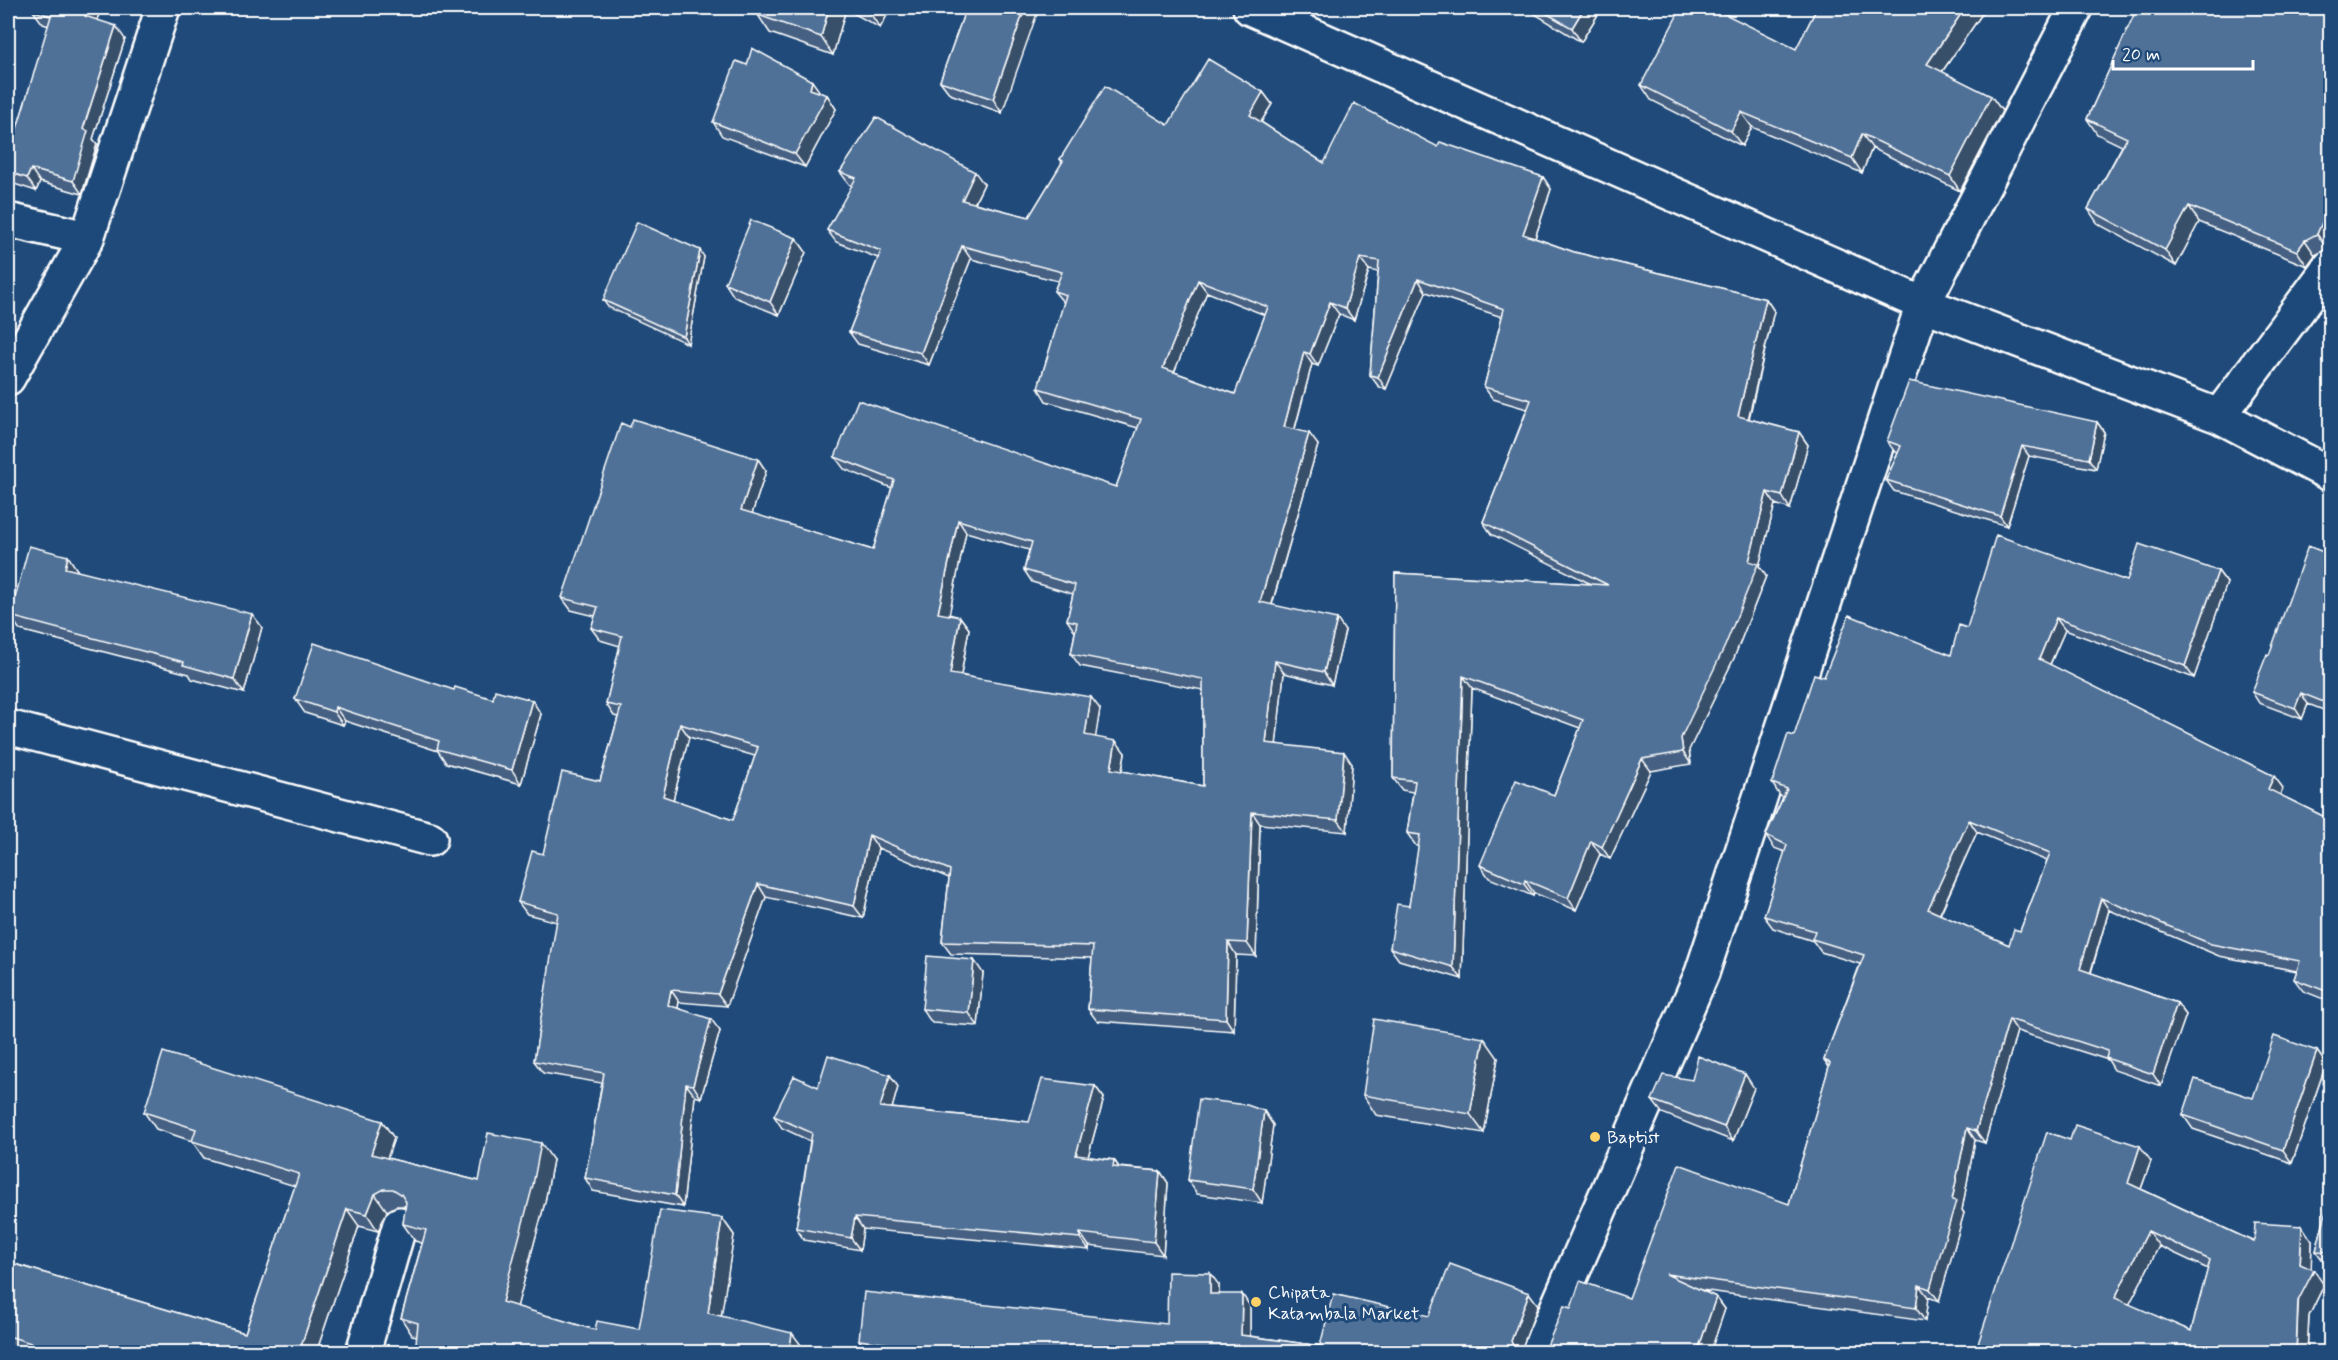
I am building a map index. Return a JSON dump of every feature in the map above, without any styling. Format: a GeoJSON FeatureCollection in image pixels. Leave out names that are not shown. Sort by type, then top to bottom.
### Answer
{"type":"FeatureCollection","features":[{"type":"Feature","properties":{"kind":"street"},"geometry":{"type":"LineString","coordinates":[[8,378],[87,238],[163,8]]}},
{"type":"Feature","properties":{"kind":"street"},"geometry":{"type":"LineString","coordinates":[[1250,8],[1923,304],[2219,416],[2331,474]]}},
{"type":"Feature","properties":{"kind":"street"},"geometry":{"type":"LineString","coordinates":[[1538,1353],[1702,973],[1923,304],[2076,8]]}},
{"type":"Feature","properties":{"kind":"street"},"geometry":{"type":"LineString","coordinates":[[8,220],[87,238]]}},
{"type":"Feature","properties":{"kind":"street"},"geometry":{"type":"LineString","coordinates":[[2219,416],[2331,267]]}},
{"type":"Feature","properties":{"kind":"street"},"geometry":{"type":"LineString","coordinates":[[8,728],[430,838]]}},
{"type":"Feature","properties":{"kind":"street"},"geometry":{"type":"LineString","coordinates":[[363,1353],[400,1224]]}},
{"type":"Feature","properties":{"kind":"building"},"geometry":{"type":"Polygon","coordinates":[[[35,8],[88,8],[85,16],[116,26],[83,129],[88,131],[73,181],[31,169],[27,178],[8,172],[8,133],[15,135],[51,16],[33,11],[35,8]]]}},
{"type":"Feature","properties":{"kind":"building"},"geometry":{"type":"Polygon","coordinates":[[[760,8],[829,8],[821,37],[758,15],[760,8]]]}},
{"type":"Feature","properties":{"kind":"building"},"geometry":{"type":"Polygon","coordinates":[[[966,8],[1025,8],[993,99],[940,81],[966,8]]]}},
{"type":"Feature","properties":{"kind":"building"},"geometry":{"type":"Polygon","coordinates":[[[1537,8],[1584,8],[1572,28],[1537,8]]]}},
{"type":"Feature","properties":{"kind":"building"},"geometry":{"type":"Polygon","coordinates":[[[1681,8],[1713,8],[1796,49],[1817,8],[1965,8],[1927,64],[1991,96],[1950,176],[1862,134],[1852,158],[1741,112],[1731,131],[1641,85],[1681,8]]]}},
{"type":"Feature","properties":{"kind":"building"},"geometry":{"type":"Polygon","coordinates":[[[2137,8],[2331,8],[2331,202],[2317,234],[2305,240],[2297,251],[2189,206],[2165,250],[2088,209],[2127,138],[2087,119],[2137,8]]]}},
{"type":"Feature","properties":{"kind":"building"},"geometry":{"type":"Polygon","coordinates":[[[752,48],[812,81],[810,89],[827,95],[795,154],[713,122],[736,61],[747,65],[752,48]]]}},
{"type":"Feature","properties":{"kind":"building"},"geometry":{"type":"Polygon","coordinates":[[[1208,59],[1263,92],[1250,115],[1324,163],[1354,103],[1438,147],[1440,142],[1543,177],[1523,234],[1574,252],[1766,299],[1738,416],[1799,432],[1782,496],[1767,492],[1749,561],[1758,564],[1725,646],[1681,738],[1683,752],[1642,759],[1602,847],[1591,841],[1568,898],[1525,880],[1524,884],[1480,865],[1516,780],[1554,795],[1583,720],[1463,676],[1453,967],[1390,948],[1397,904],[1409,906],[1420,835],[1407,833],[1415,781],[1393,778],[1395,573],[1608,585],[1483,522],[1531,400],[1484,387],[1504,309],[1418,279],[1378,377],[1370,375],[1379,261],[1360,258],[1345,308],[1330,302],[1310,354],[1304,352],[1284,427],[1309,433],[1260,602],[1337,619],[1324,672],[1275,661],[1266,743],[1344,752],[1338,820],[1252,812],[1247,943],[1228,942],[1226,1019],[1088,1009],[1093,946],[942,942],[950,870],[869,835],[854,906],[758,884],[718,994],[671,990],[668,1005],[711,1019],[693,1085],[686,1084],[675,1195],[585,1178],[604,1073],[534,1061],[558,913],[518,902],[532,851],[543,854],[562,772],[600,781],[621,707],[606,704],[622,636],[591,628],[598,607],[562,598],[621,423],[630,427],[633,419],[758,459],[741,510],[873,550],[894,480],[835,457],[858,400],[1116,487],[1141,419],[1038,388],[1066,295],[1054,291],[1062,272],[962,246],[921,353],[849,332],[881,251],[827,230],[856,178],[840,172],[876,117],[975,172],[962,200],[1029,217],[1063,161],[1060,159],[1105,86],[1168,125],[1208,59]],[[1198,280],[1163,368],[1235,394],[1268,307],[1198,280]],[[958,520],[938,613],[960,617],[950,674],[1091,697],[1085,735],[1116,741],[1111,769],[1203,786],[1203,679],[1071,654],[1077,622],[1067,620],[1075,585],[1024,570],[1032,542],[958,520]],[[680,724],[663,796],[733,820],[758,747],[680,724]]]}},
{"type":"Feature","properties":{"kind":"building"},"geometry":{"type":"Polygon","coordinates":[[[751,220],[796,238],[770,302],[725,283],[751,220]]]}},
{"type":"Feature","properties":{"kind":"building"},"geometry":{"type":"Polygon","coordinates":[[[637,222],[700,250],[684,337],[603,300],[637,222]]]}},
{"type":"Feature","properties":{"kind":"building"},"geometry":{"type":"Polygon","coordinates":[[[1909,381],[2097,422],[2089,459],[2022,446],[2000,516],[1886,480],[1901,446],[1887,441],[1909,381]]]}},
{"type":"Feature","properties":{"kind":"building"},"geometry":{"type":"Polygon","coordinates":[[[1996,535],[2127,581],[2139,544],[2218,571],[2185,666],[2056,618],[2039,659],[2274,776],[2268,789],[2331,820],[2331,993],[2294,979],[2300,961],[2211,944],[2101,898],[2080,969],[2177,1003],[2153,1074],[2106,1058],[2108,1051],[2009,1019],[1976,1131],[1967,1128],[1952,1200],[1956,1201],[1930,1289],[1919,1285],[1916,1308],[1666,1274],[1716,1297],[1697,1353],[1542,1353],[1564,1306],[1571,1308],[1580,1281],[1629,1298],[1679,1164],[1789,1204],[1830,1063],[1824,1060],[1864,955],[1812,939],[1815,931],[1764,916],[1787,845],[1766,835],[1787,789],[1772,783],[1788,734],[1794,736],[1814,674],[1824,677],[1849,615],[1951,655],[1959,625],[1967,628],[1996,535]],[[1969,820],[1928,909],[2009,945],[2014,929],[2020,931],[2050,853],[1969,820]]]}},
{"type":"Feature","properties":{"kind":"building"},"geometry":{"type":"Polygon","coordinates":[[[29,546],[68,556],[65,568],[252,614],[234,679],[183,665],[184,662],[10,616],[29,546]]]}},
{"type":"Feature","properties":{"kind":"building"},"geometry":{"type":"Polygon","coordinates":[[[2308,546],[2331,555],[2331,705],[2301,693],[2295,708],[2252,692],[2267,654],[2269,655],[2308,546]]]}},
{"type":"Feature","properties":{"kind":"building"},"geometry":{"type":"Polygon","coordinates":[[[314,643],[454,690],[455,687],[493,699],[495,690],[532,700],[512,770],[437,749],[439,741],[335,707],[334,712],[295,699],[314,643]]]}},
{"type":"Feature","properties":{"kind":"building"},"geometry":{"type":"Polygon","coordinates":[[[927,956],[974,960],[969,1013],[922,1009],[927,956]]]}},
{"type":"Feature","properties":{"kind":"building"},"geometry":{"type":"Polygon","coordinates":[[[1374,1019],[1484,1038],[1470,1114],[1363,1095],[1374,1019]]]}},
{"type":"Feature","properties":{"kind":"building"},"geometry":{"type":"Polygon","coordinates":[[[2274,1036],[2317,1051],[2283,1150],[2183,1115],[2195,1079],[2253,1098],[2274,1036]]]}},
{"type":"Feature","properties":{"kind":"building"},"geometry":{"type":"Polygon","coordinates":[[[163,1052],[382,1121],[371,1154],[479,1181],[488,1133],[541,1143],[533,1185],[502,1302],[595,1330],[597,1321],[639,1329],[660,1210],[722,1218],[708,1313],[792,1333],[789,1353],[415,1353],[418,1323],[401,1318],[426,1230],[403,1224],[406,1202],[401,1194],[393,1189],[384,1189],[375,1194],[367,1214],[347,1209],[301,1346],[296,1345],[294,1353],[63,1353],[8,1336],[8,1262],[245,1333],[299,1174],[192,1141],[196,1129],[144,1112],[163,1052]]]}},
{"type":"Feature","properties":{"kind":"building"},"geometry":{"type":"Polygon","coordinates":[[[828,1055],[890,1075],[880,1107],[1029,1122],[1042,1079],[1095,1086],[1076,1155],[1114,1160],[1113,1167],[1160,1171],[1154,1242],[1080,1233],[1080,1238],[855,1217],[851,1238],[796,1228],[812,1133],[774,1116],[794,1076],[818,1087],[828,1055]]]}},
{"type":"Feature","properties":{"kind":"building"},"geometry":{"type":"Polygon","coordinates":[[[1698,1056],[1745,1074],[1724,1127],[1652,1100],[1663,1075],[1692,1080],[1698,1056]]]}},
{"type":"Feature","properties":{"kind":"building"},"geometry":{"type":"Polygon","coordinates":[[[1199,1099],[1247,1105],[1264,1111],[1253,1189],[1188,1180],[1199,1099]]]}},
{"type":"Feature","properties":{"kind":"building"},"geometry":{"type":"Polygon","coordinates":[[[2075,1125],[2140,1146],[2128,1183],[2254,1242],[2255,1223],[2302,1226],[2300,1264],[2314,1270],[2298,1301],[2296,1353],[1975,1353],[2047,1132],[2070,1140],[2075,1125]],[[2148,1231],[2115,1298],[2191,1331],[2210,1260],[2148,1231]]]}},
{"type":"Feature","properties":{"kind":"building"},"geometry":{"type":"Polygon","coordinates":[[[2331,1193],[2331,1252],[2316,1251],[2331,1193]]]}},
{"type":"Feature","properties":{"kind":"building"},"geometry":{"type":"Polygon","coordinates":[[[1450,1264],[1529,1293],[1511,1341],[1516,1353],[961,1353],[859,1340],[864,1292],[1167,1324],[1168,1272],[1210,1273],[1210,1294],[1242,1294],[1241,1335],[1320,1346],[1333,1294],[1429,1316],[1450,1264]]]}},
{"type":"Feature","properties":{"kind":"place","name":"Baptist"},"geometry":{"type":"Point","coordinates":[1595,1137]}},
{"type":"Feature","properties":{"kind":"place","name":"Chipata Katambala Market"},"geometry":{"type":"Point","coordinates":[1256,1302]}}]}
